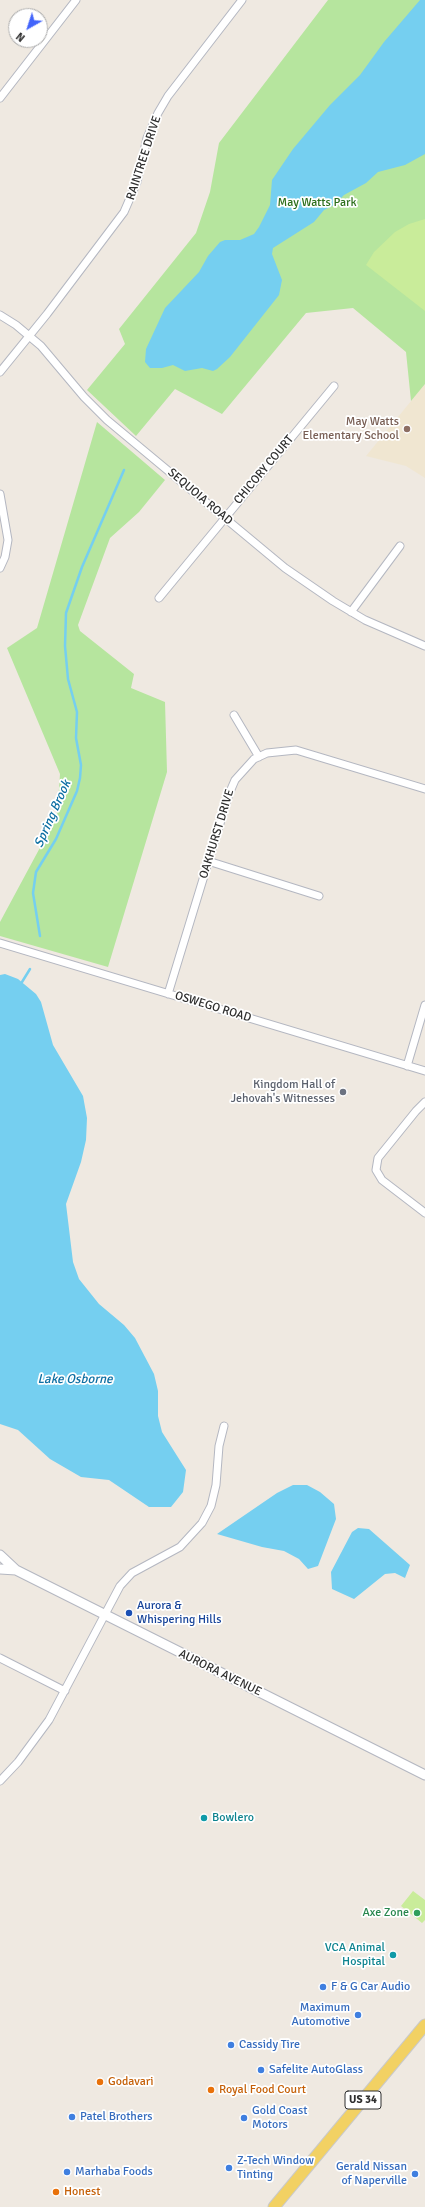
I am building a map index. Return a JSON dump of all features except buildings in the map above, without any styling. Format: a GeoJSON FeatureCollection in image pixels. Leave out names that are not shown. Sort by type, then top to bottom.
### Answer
{"type":"FeatureCollection","features":[{"type":"Feature","properties":{"kind":"main road","name":"AURORA AVENUE"},"geometry":{"type":"LineString","coordinates":[[0,1555],[16,1570],[103,1615],[425,1775]]}},
{"type":"Feature","properties":{"kind":"main road","name":"AURORA AVENUE"},"geometry":{"type":"LineString","coordinates":[[0,1570],[16,1570]]}},
{"type":"Feature","properties":{"kind":"main road","name":"US 34"},"geometry":{"type":"LineString","coordinates":[[274,2207],[425,2025]]}},
{"type":"Feature","properties":{"kind":"street"},"geometry":{"type":"LineString","coordinates":[[0,98],[76,0]]}},
{"type":"Feature","properties":{"kind":"street","name":"RAINTREE DRIVE"},"geometry":{"type":"LineString","coordinates":[[0,372],[124,212],[138,182],[147,138],[158,113],[168,96],[242,0]]}},
{"type":"Feature","properties":{"kind":"street","name":"SEQUOIA ROAD"},"geometry":{"type":"LineString","coordinates":[[0,315],[41,346],[84,397],[107,420],[224,518],[304,582],[351,612],[393,633],[425,646]]}},
{"type":"Feature","properties":{"kind":"street","name":"CHICORY COURT"},"geometry":{"type":"LineString","coordinates":[[159,598],[334,386]]}},
{"type":"Feature","properties":{"kind":"street"},"geometry":{"type":"LineString","coordinates":[[0,494],[8,540],[5,557],[0,568]]}},
{"type":"Feature","properties":{"kind":"street"},"geometry":{"type":"LineString","coordinates":[[351,612],[400,546]]}},
{"type":"Feature","properties":{"kind":"street"},"geometry":{"type":"LineString","coordinates":[[234,715],[259,757]]}},
{"type":"Feature","properties":{"kind":"street","name":"OAKHURST DRIVE"},"geometry":{"type":"LineString","coordinates":[[168,994],[232,786],[243,769],[259,757],[284,750],[296,750],[425,789]]}},
{"type":"Feature","properties":{"kind":"street"},"geometry":{"type":"LineString","coordinates":[[208,861],[319,896]]}},
{"type":"Feature","properties":{"kind":"street","name":"OSWEGO ROAD"},"geometry":{"type":"LineString","coordinates":[[0,943],[425,1071]]}},
{"type":"Feature","properties":{"kind":"street"},"geometry":{"type":"LineString","coordinates":[[407,1066],[425,1005]]}},
{"type":"Feature","properties":{"kind":"street"},"geometry":{"type":"LineString","coordinates":[[425,1102],[378,1158],[376,1164],[378,1175],[382,1180],[425,1213]]}},
{"type":"Feature","properties":{"kind":"street"},"geometry":{"type":"LineString","coordinates":[[0,1781],[37,1738],[65,1691],[114,1594],[127,1578],[180,1547],[202,1523],[211,1506],[216,1485],[219,1446],[224,1426]]}},
{"type":"Feature","properties":{"kind":"street"},"geometry":{"type":"LineString","coordinates":[[0,1658],[65,1691]]}},
{"type":"Feature","properties":{"kind":"shaded area","name":"May Watts Elementary School"},"geometry":{"type":"Polygon","coordinates":[[[425,384],[425,478],[406,466],[366,456],[425,384]]]}},
{"type":"Feature","properties":{"kind":"green space","name":"May Watts Park"},"geometry":{"type":"Polygon","coordinates":[[[328,0],[425,0],[425,384],[411,401],[406,352],[353,308],[306,313],[222,414],[175,389],[136,436],[87,390],[125,344],[119,329],[196,233],[210,192],[219,143],[328,0]]]}},
{"type":"Feature","properties":{"kind":"green space"},"geometry":{"type":"Polygon","coordinates":[[[425,219],[425,311],[366,265],[374,252],[395,232],[409,224],[425,219]]]}},
{"type":"Feature","properties":{"kind":"green space"},"geometry":{"type":"Polygon","coordinates":[[[97,422],[165,480],[139,512],[110,538],[78,625],[80,631],[134,674],[131,688],[165,702],[167,772],[108,967],[0,936],[0,922],[57,816],[60,774],[7,648],[37,628],[97,422]]]}},
{"type":"Feature","properties":{"kind":"green space","name":"Axe Zone"},"geometry":{"type":"Polygon","coordinates":[[[413,1891],[425,1900],[425,1920],[422,1923],[401,1906],[413,1891]]]}},
{"type":"Feature","properties":{"kind":"water"},"geometry":{"type":"Polygon","coordinates":[[[420,0],[425,0],[425,154],[405,165],[378,172],[366,183],[344,195],[334,205],[324,210],[314,222],[273,248],[272,254],[282,280],[279,295],[230,357],[217,369],[213,371],[202,368],[185,371],[173,365],[162,368],[150,368],[145,362],[146,349],[165,308],[199,272],[208,256],[220,242],[225,240],[240,240],[254,234],[270,205],[272,180],[293,149],[330,105],[360,75],[384,42],[420,0]]]}},
{"type":"Feature","properties":{"kind":"water","name":"Lake Osborne"},"geometry":{"type":"Polygon","coordinates":[[[5,974],[18,979],[36,994],[41,1002],[53,1045],[83,1096],[87,1118],[86,1140],[81,1162],[66,1204],[73,1262],[79,1279],[99,1304],[124,1325],[135,1338],[154,1374],[158,1391],[158,1416],[162,1432],[186,1470],[183,1492],[171,1507],[149,1507],[109,1480],[81,1477],[50,1459],[18,1430],[0,1424],[0,975],[5,974]]]}},
{"type":"Feature","properties":{"kind":"water"},"geometry":{"type":"Polygon","coordinates":[[[293,1485],[307,1485],[320,1492],[334,1504],[336,1519],[318,1566],[308,1569],[299,1559],[284,1551],[262,1547],[217,1534],[277,1493],[293,1485]]]}},
{"type":"Feature","properties":{"kind":"water"},"geometry":{"type":"Polygon","coordinates":[[[358,1528],[369,1529],[410,1565],[405,1578],[395,1573],[385,1574],[354,1599],[332,1589],[331,1572],[352,1532],[358,1528]]]}},
{"type":"Feature","properties":{"kind":"waterway","name":"Spring Brook"},"geometry":{"type":"LineString","coordinates":[[40,936],[33,893],[36,872],[56,839],[77,791],[80,778],[81,765],[76,738],[77,712],[68,679],[65,646],[66,613],[82,567],[124,470]]}},
{"type":"Feature","properties":{"kind":"waterway","name":"Spring Brook"},"geometry":{"type":"LineString","coordinates":[[22,982],[30,969]]}},
{"type":"Feature","properties":{"kind":"place","name":"May Watts Elementary School"},"geometry":{"type":"Point","coordinates":[407,429]}},
{"type":"Feature","properties":{"kind":"place","name":"Kingdom Hall of Jehovah's Witnesses"},"geometry":{"type":"Point","coordinates":[343,1092]}},
{"type":"Feature","properties":{"kind":"place","name":"Aurora & Whispering Hills"},"geometry":{"type":"Point","coordinates":[129,1613]}},
{"type":"Feature","properties":{"kind":"place","name":"Bowlero"},"geometry":{"type":"Point","coordinates":[204,1818]}},
{"type":"Feature","properties":{"kind":"place","name":"Axe Zone"},"geometry":{"type":"Point","coordinates":[417,1913]}},
{"type":"Feature","properties":{"kind":"place","name":"VCA Animal Hospital"},"geometry":{"type":"Point","coordinates":[393,1955]}},
{"type":"Feature","properties":{"kind":"place","name":"F & G Car Audio"},"geometry":{"type":"Point","coordinates":[323,1987]}},
{"type":"Feature","properties":{"kind":"place","name":"Maximum Automotive"},"geometry":{"type":"Point","coordinates":[358,2015]}},
{"type":"Feature","properties":{"kind":"place","name":"Cassidy Tire"},"geometry":{"type":"Point","coordinates":[231,2045]}},
{"type":"Feature","properties":{"kind":"place","name":"Safelite AutoGlass"},"geometry":{"type":"Point","coordinates":[261,2070]}},
{"type":"Feature","properties":{"kind":"place","name":"Godavari"},"geometry":{"type":"Point","coordinates":[100,2082]}},
{"type":"Feature","properties":{"kind":"place","name":"Royal Food Court"},"geometry":{"type":"Point","coordinates":[211,2090]}},
{"type":"Feature","properties":{"kind":"place","name":"Patel Brothers"},"geometry":{"type":"Point","coordinates":[72,2117]}},
{"type":"Feature","properties":{"kind":"place","name":"Gold Coast Motors"},"geometry":{"type":"Point","coordinates":[244,2118]}},
{"type":"Feature","properties":{"kind":"place","name":"Z-Tech Window Tinting"},"geometry":{"type":"Point","coordinates":[229,2168]}},
{"type":"Feature","properties":{"kind":"place","name":"Marhaba Foods"},"geometry":{"type":"Point","coordinates":[67,2172]}},
{"type":"Feature","properties":{"kind":"place","name":"Gerald Nissan of Naperville"},"geometry":{"type":"Point","coordinates":[415,2174]}},
{"type":"Feature","properties":{"kind":"place","name":"Honest"},"geometry":{"type":"Point","coordinates":[56,2192]}}]}
